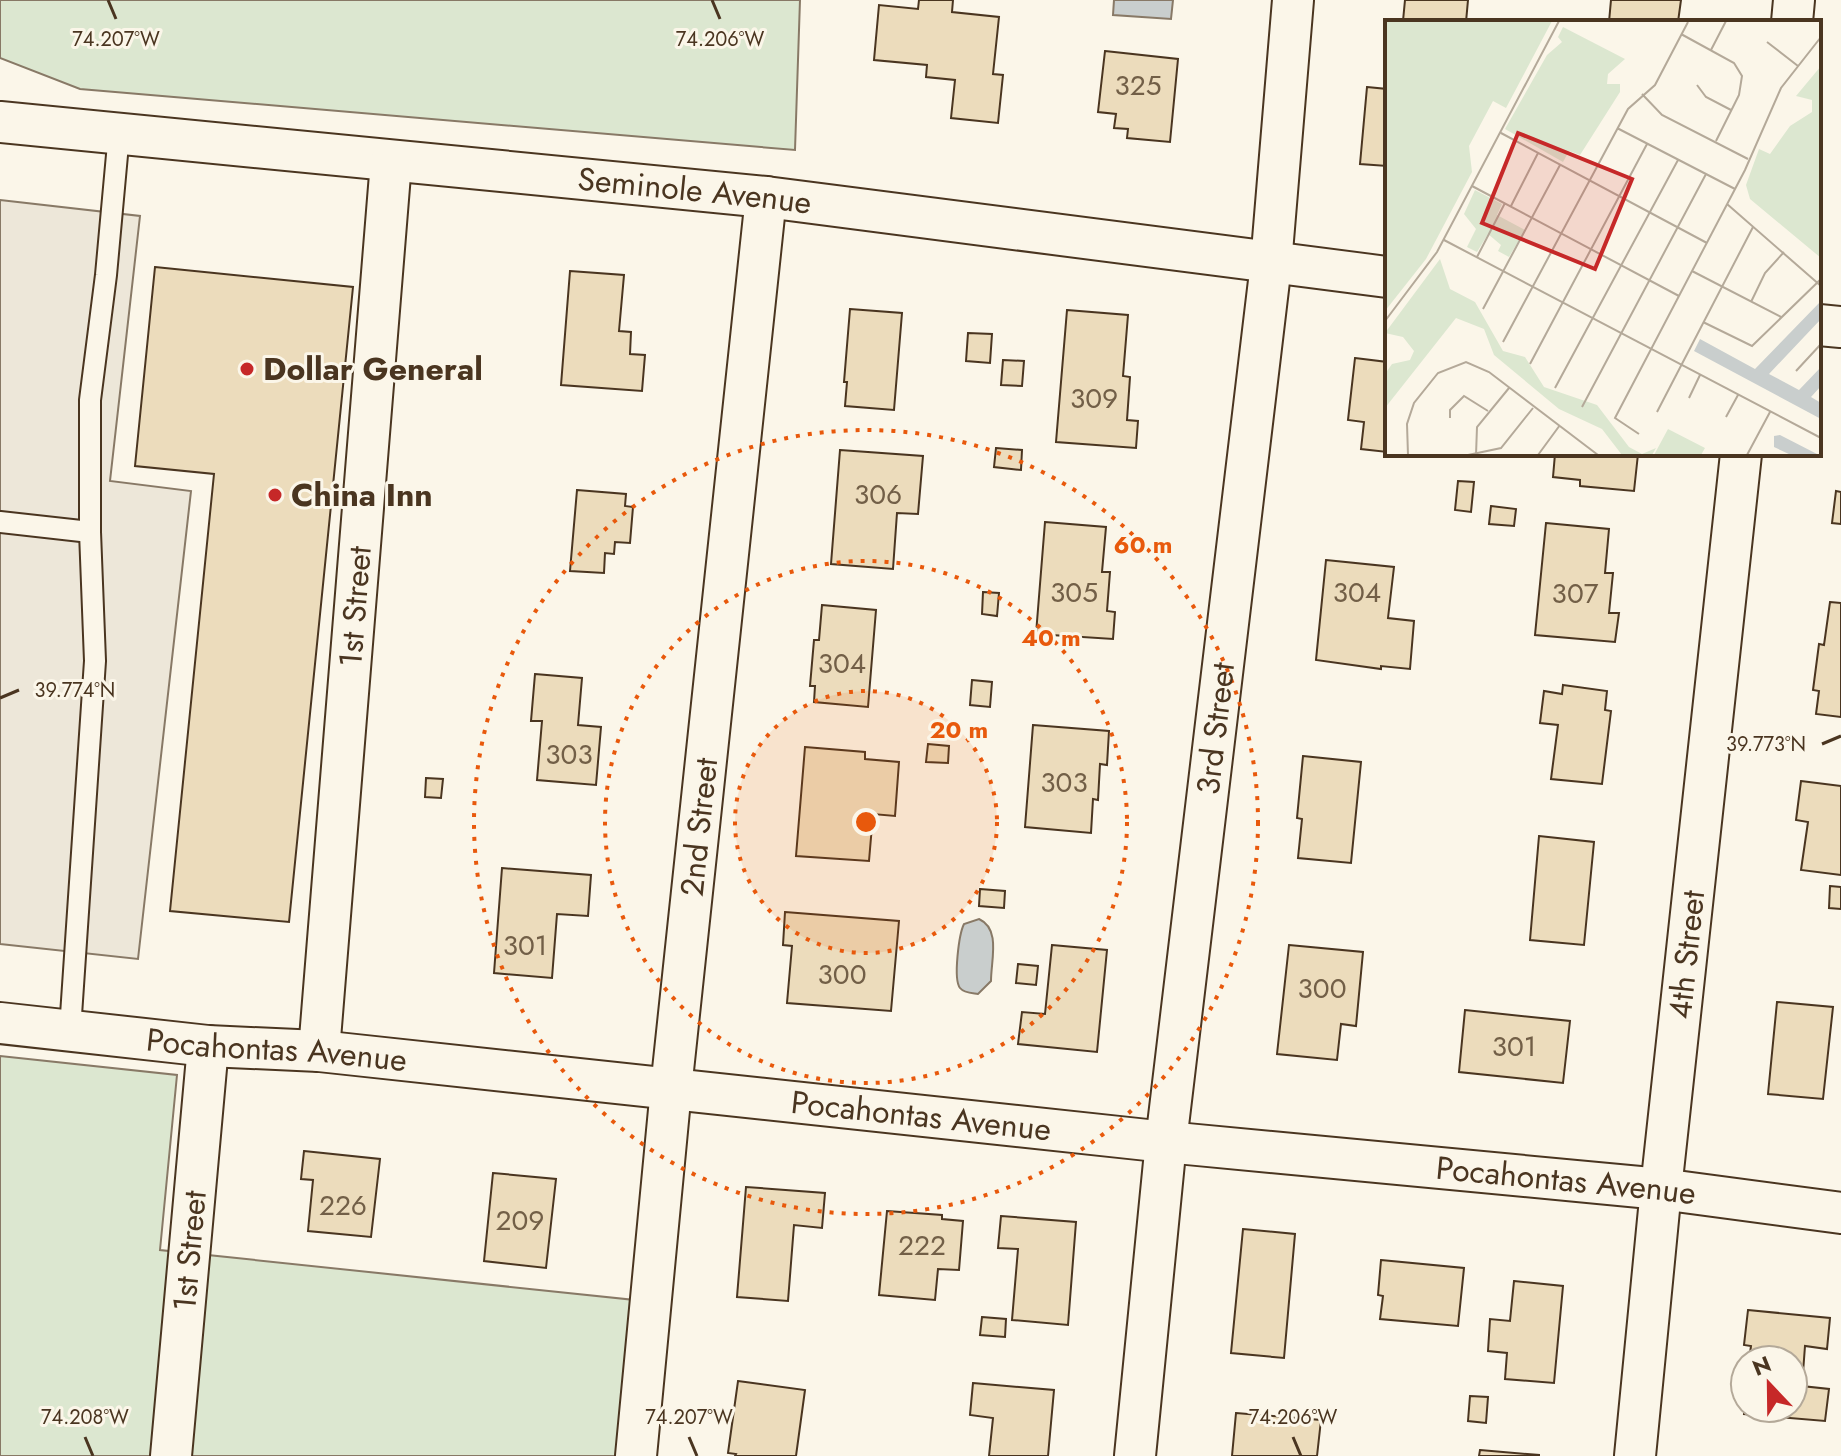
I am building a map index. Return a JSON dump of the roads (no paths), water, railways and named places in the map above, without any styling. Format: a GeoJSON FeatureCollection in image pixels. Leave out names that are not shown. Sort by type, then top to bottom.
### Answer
{"type":"FeatureCollection","features":[{"type":"Feature","properties":{"kind":"street","name":"3rd Street"},"geometry":{"type":"LineString","coordinates":[[1135,1456],[1166,1142],[1271,264],[1293,0]]}},
{"type":"Feature","properties":{"kind":"street"},"geometry":{"type":"LineString","coordinates":[[1792,20],[1794,0]]}},
{"type":"Feature","properties":{"kind":"street","name":"Seminole Avenue"},"geometry":{"type":"LineString","coordinates":[[0,122],[766,197],[1385,277]]}},
{"type":"Feature","properties":{"kind":"street","name":"1st Street"},"geometry":{"type":"LineString","coordinates":[[319,1051],[391,162]]}},
{"type":"Feature","properties":{"kind":"street","name":"2nd Street"},"geometry":{"type":"LineString","coordinates":[[636,1456],[671,1089],[766,197]]}},
{"type":"Feature","properties":{"kind":"street"},"geometry":{"type":"LineString","coordinates":[[1821,325],[1841,327]]}},
{"type":"Feature","properties":{"kind":"street","name":"4th Street"},"geometry":{"type":"LineString","coordinates":[[1635,1456],[1741,456]]}},
{"type":"Feature","properties":{"kind":"street","name":"Pocahontas Avenue"},"geometry":{"type":"LineString","coordinates":[[0,1023],[208,1046],[319,1051],[1166,1142],[1661,1189],[1841,1213]]}},
{"type":"Feature","properties":{"kind":"street","name":"1st Street"},"geometry":{"type":"LineString","coordinates":[[171,1456],[208,1046]]}},
{"type":"Feature","properties":{"kind":"lane"},"geometry":{"type":"LineString","coordinates":[[70,1030],[95,661],[90,532],[90,400],[106,275],[119,133]]}},
{"type":"Feature","properties":{"kind":"lane"},"geometry":{"type":"LineString","coordinates":[[0,522],[90,532]]}},
{"type":"Feature","properties":{"kind":"place","name":"Dollar General"},"geometry":{"type":"Point","coordinates":[247,369]}},
{"type":"Feature","properties":{"kind":"place","name":"China Inn"},"geometry":{"type":"Point","coordinates":[275,495]}}]}
